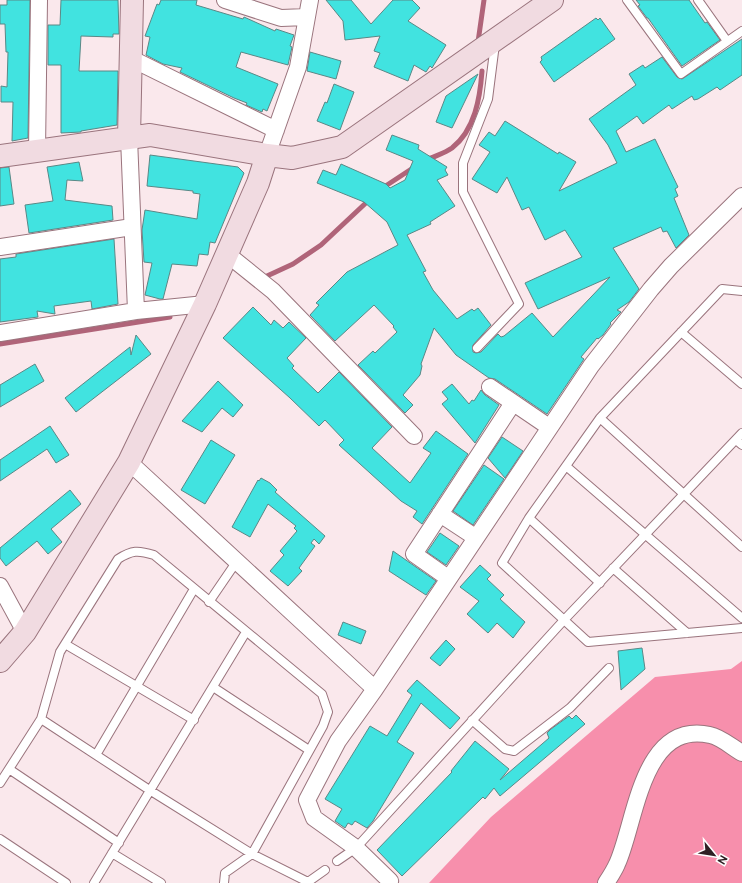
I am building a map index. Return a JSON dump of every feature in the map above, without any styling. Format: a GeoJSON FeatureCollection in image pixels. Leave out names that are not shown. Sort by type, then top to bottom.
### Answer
{"type":"FeatureCollection","features":[{"type":"Feature","properties":{"kind":"street"},"geometry":{"type":"LineString","coordinates":[[37,151],[39,0]]}},
{"type":"Feature","properties":{"kind":"street"},"geometry":{"type":"LineString","coordinates":[[132,0],[128,138],[136,311]]}},
{"type":"Feature","properties":{"kind":"street"},"geometry":{"type":"LineString","coordinates":[[225,0],[281,18],[307,17]]}},
{"type":"Feature","properties":{"kind":"street"},"geometry":{"type":"LineString","coordinates":[[0,661],[25,632],[129,462],[205,304],[258,183],[298,67],[310,0]]}},
{"type":"Feature","properties":{"kind":"street"},"geometry":{"type":"LineString","coordinates":[[0,156],[150,135],[292,158],[342,147],[552,0]]}},
{"type":"Feature","properties":{"kind":"street"},"geometry":{"type":"LineString","coordinates":[[130,58],[276,130]]}},
{"type":"Feature","properties":{"kind":"street"},"geometry":{"type":"LineString","coordinates":[[389,883],[390,881],[356,848],[314,818],[307,800],[338,741],[375,689],[475,537],[591,366],[651,289],[671,266],[742,196]]}},
{"type":"Feature","properties":{"kind":"street"},"geometry":{"type":"LineString","coordinates":[[0,247],[132,227]]}},
{"type":"Feature","properties":{"kind":"street"},"geometry":{"type":"LineString","coordinates":[[227,254],[273,291],[414,436]]}},
{"type":"Feature","properties":{"kind":"street"},"geometry":{"type":"LineString","coordinates":[[0,333],[136,311],[205,304]]}},
{"type":"Feature","properties":{"kind":"street"},"geometry":{"type":"LineString","coordinates":[[490,387],[549,427]]}},
{"type":"Feature","properties":{"kind":"street"},"geometry":{"type":"LineString","coordinates":[[448,578],[414,554],[513,403]]}},
{"type":"Feature","properties":{"kind":"street"},"geometry":{"type":"LineString","coordinates":[[129,462],[375,689]]}},
{"type":"Feature","properties":{"kind":"street"},"geometry":{"type":"LineString","coordinates":[[440,514],[475,537]]}},
{"type":"Feature","properties":{"kind":"street"},"geometry":{"type":"LineString","coordinates":[[0,586],[25,632]]}},
{"type":"Feature","properties":{"kind":"street"},"geometry":{"type":"LineString","coordinates":[[606,883],[617,864],[642,785],[658,752],[667,744],[688,735],[711,735],[742,753]]}},
{"type":"Feature","properties":{"kind":"lane"},"geometry":{"type":"LineString","coordinates":[[627,0],[681,74],[742,31]]}},
{"type":"Feature","properties":{"kind":"lane"},"geometry":{"type":"LineString","coordinates":[[698,0],[728,41]]}},
{"type":"Feature","properties":{"kind":"lane"},"geometry":{"type":"LineString","coordinates":[[477,348],[519,304],[463,192],[463,163],[488,99],[496,40]]}},
{"type":"Feature","properties":{"kind":"lane"},"geometry":{"type":"LineString","coordinates":[[742,291],[722,289],[600,418],[529,518],[502,563],[588,642],[742,628]]}},
{"type":"Feature","properties":{"kind":"lane"},"geometry":{"type":"LineString","coordinates":[[681,332],[742,384]]}},
{"type":"Feature","properties":{"kind":"lane"},"geometry":{"type":"LineString","coordinates":[[600,418],[742,547]]}},
{"type":"Feature","properties":{"kind":"lane"},"geometry":{"type":"LineString","coordinates":[[337,861],[356,848],[564,620],[683,495],[739,442],[742,433]]}},
{"type":"Feature","properties":{"kind":"lane"},"geometry":{"type":"LineString","coordinates":[[566,466],[742,618]]}},
{"type":"Feature","properties":{"kind":"lane"},"geometry":{"type":"LineString","coordinates":[[529,518],[600,583]]}},
{"type":"Feature","properties":{"kind":"lane"},"geometry":{"type":"LineString","coordinates":[[0,783],[41,719],[60,652],[118,559],[127,553],[141,551],[154,555],[322,694],[328,712],[252,854],[225,873],[224,883]]}},
{"type":"Feature","properties":{"kind":"lane"},"geometry":{"type":"LineString","coordinates":[[209,602],[237,561]]}},
{"type":"Feature","properties":{"kind":"lane"},"geometry":{"type":"LineString","coordinates":[[614,568],[687,633]]}},
{"type":"Feature","properties":{"kind":"lane"},"geometry":{"type":"LineString","coordinates":[[96,755],[194,589]]}},
{"type":"Feature","properties":{"kind":"lane"},"geometry":{"type":"LineString","coordinates":[[94,883],[246,632]]}},
{"type":"Feature","properties":{"kind":"lane"},"geometry":{"type":"LineString","coordinates":[[66,644],[194,720]]}},
{"type":"Feature","properties":{"kind":"lane"},"geometry":{"type":"LineString","coordinates":[[472,720],[505,749],[514,751],[570,708],[609,668]]}},
{"type":"Feature","properties":{"kind":"lane"},"geometry":{"type":"LineString","coordinates":[[213,687],[309,750]]}},
{"type":"Feature","properties":{"kind":"lane"},"geometry":{"type":"LineString","coordinates":[[41,719],[151,791],[252,854],[308,882],[325,870]]}},
{"type":"Feature","properties":{"kind":"lane"},"geometry":{"type":"LineString","coordinates":[[9,769],[119,843]]}},
{"type":"Feature","properties":{"kind":"lane"},"geometry":{"type":"LineString","coordinates":[[0,839],[66,883]]}},
{"type":"Feature","properties":{"kind":"lane"},"geometry":{"type":"LineString","coordinates":[[112,853],[161,883]]}},
{"type":"Feature","properties":{"kind":"lane"},"geometry":{"type":"LineString","coordinates":[[225,873],[227,883]]}},
{"type":"Feature","properties":{"kind":"shaded area"},"geometry":{"type":"Polygon","coordinates":[[[742,661],[742,883],[429,883],[491,817],[655,677],[731,669],[742,661]]]}},
{"type":"Feature","properties":{"kind":"building"},"geometry":{"type":"Polygon","coordinates":[[[7,0],[30,0],[28,138],[12,141],[13,102],[1,102],[1,86],[7,87],[8,52],[6,52],[5,24],[0,24],[0,5],[7,5],[7,0]]]}},
{"type":"Feature","properties":{"kind":"building"},"geometry":{"type":"Polygon","coordinates":[[[61,0],[118,0],[119,34],[113,34],[113,37],[81,36],[79,71],[118,71],[117,125],[81,132],[61,133],[61,65],[48,65],[48,25],[60,25],[61,0]]]}},
{"type":"Feature","properties":{"kind":"building"},"geometry":{"type":"Polygon","coordinates":[[[161,0],[197,0],[196,5],[243,19],[244,17],[275,31],[276,29],[294,35],[290,46],[292,47],[288,65],[241,52],[236,67],[278,84],[267,111],[263,109],[262,112],[246,105],[247,103],[180,72],[182,68],[163,64],[146,55],[150,37],[145,36],[157,4],[159,5],[161,0]]]}},
{"type":"Feature","properties":{"kind":"building"},"geometry":{"type":"Polygon","coordinates":[[[326,0],[351,0],[371,24],[393,0],[412,0],[420,8],[408,21],[446,45],[432,68],[430,66],[426,72],[414,65],[408,81],[374,67],[380,53],[374,51],[380,36],[345,40],[343,21],[326,0]]]}},
{"type":"Feature","properties":{"kind":"building"},"geometry":{"type":"Polygon","coordinates":[[[636,0],[689,0],[705,23],[707,22],[720,40],[682,66],[638,6],[640,5],[636,0]]]}},
{"type":"Feature","properties":{"kind":"building"},"geometry":{"type":"Polygon","coordinates":[[[596,18],[598,20],[600,18],[615,39],[554,82],[540,62],[542,60],[541,57],[596,18]]]}},
{"type":"Feature","properties":{"kind":"building"},"geometry":{"type":"Polygon","coordinates":[[[742,39],[742,75],[720,90],[717,87],[694,100],[692,96],[672,109],[669,105],[643,124],[637,116],[616,131],[626,152],[655,139],[678,187],[675,189],[678,196],[674,198],[689,235],[676,248],[667,231],[663,232],[661,227],[613,248],[639,289],[629,302],[617,310],[621,312],[610,323],[611,324],[603,335],[598,339],[597,338],[581,357],[584,359],[547,414],[495,379],[489,378],[456,355],[434,328],[421,364],[420,375],[403,395],[413,405],[405,413],[358,365],[373,351],[375,353],[397,332],[393,327],[394,326],[374,305],[335,341],[310,315],[319,305],[316,303],[347,272],[398,245],[387,222],[364,202],[317,183],[323,170],[336,175],[341,164],[386,184],[390,188],[405,180],[413,161],[386,150],[392,135],[419,145],[418,149],[447,167],[445,170],[448,175],[437,180],[455,206],[430,222],[431,224],[407,235],[426,271],[423,272],[433,290],[457,319],[472,309],[474,311],[478,308],[491,325],[473,345],[473,352],[481,352],[498,334],[501,337],[504,336],[532,313],[553,337],[610,277],[538,309],[525,283],[582,257],[565,230],[545,240],[529,207],[522,210],[507,177],[497,193],[472,179],[490,152],[479,145],[489,132],[495,136],[505,121],[558,154],[559,152],[576,162],[559,191],[617,163],[608,145],[589,119],[636,85],[629,74],[643,65],[645,68],[662,57],[677,77],[682,79],[742,39]]]}},
{"type":"Feature","properties":{"kind":"building"},"geometry":{"type":"Polygon","coordinates":[[[310,52],[341,61],[336,79],[307,71],[310,52]]]}},
{"type":"Feature","properties":{"kind":"building"},"geometry":{"type":"Polygon","coordinates":[[[478,74],[452,128],[436,122],[446,96],[478,74]]]}},
{"type":"Feature","properties":{"kind":"building"},"geometry":{"type":"Polygon","coordinates":[[[334,84],[354,92],[340,130],[317,121],[325,102],[327,103],[334,84]]]}},
{"type":"Feature","properties":{"kind":"building"},"geometry":{"type":"Polygon","coordinates":[[[150,155],[238,167],[244,173],[215,243],[210,242],[208,255],[199,254],[197,266],[172,264],[163,299],[145,295],[152,263],[144,262],[142,230],[145,210],[197,219],[200,194],[193,193],[193,191],[147,186],[150,155]]]}},
{"type":"Feature","properties":{"kind":"building"},"geometry":{"type":"Polygon","coordinates":[[[79,162],[83,181],[67,180],[65,200],[112,206],[113,220],[29,233],[25,205],[53,201],[47,167],[79,162]]]}},
{"type":"Feature","properties":{"kind":"building"},"geometry":{"type":"Polygon","coordinates":[[[9,167],[14,204],[0,206],[0,168],[9,167]]]}},
{"type":"Feature","properties":{"kind":"building"},"geometry":{"type":"Polygon","coordinates":[[[114,239],[118,304],[92,309],[91,301],[54,306],[55,314],[37,311],[38,317],[0,322],[0,259],[16,257],[16,254],[114,239]]]}},
{"type":"Feature","properties":{"kind":"building"},"geometry":{"type":"Polygon","coordinates":[[[253,307],[271,325],[274,320],[283,328],[289,322],[306,338],[287,358],[294,366],[292,368],[318,393],[339,372],[392,427],[372,448],[410,483],[431,453],[423,448],[436,431],[468,454],[422,524],[413,517],[417,511],[401,501],[339,445],[344,440],[325,420],[319,426],[223,338],[253,307]]]}},
{"type":"Feature","properties":{"kind":"building"},"geometry":{"type":"Polygon","coordinates":[[[136,335],[151,354],[76,412],[65,398],[130,347],[131,355],[136,335]]]}},
{"type":"Feature","properties":{"kind":"building"},"geometry":{"type":"Polygon","coordinates":[[[35,364],[44,381],[0,407],[0,385],[35,364]]]}},
{"type":"Feature","properties":{"kind":"building"},"geometry":{"type":"Polygon","coordinates":[[[218,381],[243,405],[233,417],[222,408],[202,432],[182,421],[218,381]]]}},
{"type":"Feature","properties":{"kind":"building"},"geometry":{"type":"Polygon","coordinates":[[[452,384],[469,404],[472,400],[474,401],[481,390],[485,395],[499,405],[475,443],[442,404],[448,399],[442,392],[452,384]]]}},
{"type":"Feature","properties":{"kind":"building"},"geometry":{"type":"Polygon","coordinates":[[[50,426],[69,455],[56,463],[47,449],[0,481],[0,460],[50,426]]]}},
{"type":"Feature","properties":{"kind":"building"},"geometry":{"type":"Polygon","coordinates":[[[502,437],[523,451],[505,478],[488,458],[502,437]]]}},
{"type":"Feature","properties":{"kind":"building"},"geometry":{"type":"Polygon","coordinates":[[[211,440],[235,455],[205,504],[181,490],[211,440]]]}},
{"type":"Feature","properties":{"kind":"building"},"geometry":{"type":"Polygon","coordinates":[[[484,465],[504,479],[473,525],[453,511],[484,465]]]}},
{"type":"Feature","properties":{"kind":"building"},"geometry":{"type":"Polygon","coordinates":[[[261,478],[270,483],[277,490],[275,492],[325,536],[319,544],[314,539],[311,543],[315,546],[299,568],[302,571],[288,586],[270,571],[284,555],[280,551],[297,531],[294,528],[296,526],[268,504],[250,537],[232,527],[258,480],[259,481],[261,478]]]}},
{"type":"Feature","properties":{"kind":"building"},"geometry":{"type":"Polygon","coordinates":[[[70,490],[81,504],[51,529],[62,542],[48,554],[37,541],[6,566],[0,558],[0,548],[70,490]]]}},
{"type":"Feature","properties":{"kind":"building"},"geometry":{"type":"Polygon","coordinates":[[[440,533],[459,546],[446,565],[427,552],[440,533]]]}},
{"type":"Feature","properties":{"kind":"building"},"geometry":{"type":"Polygon","coordinates":[[[393,551],[436,581],[426,595],[389,571],[393,551]]]}},
{"type":"Feature","properties":{"kind":"building"},"geometry":{"type":"Polygon","coordinates":[[[480,565],[491,575],[487,579],[504,595],[500,599],[525,622],[513,638],[497,623],[488,633],[467,614],[479,601],[460,587],[480,565]]]}},
{"type":"Feature","properties":{"kind":"building"},"geometry":{"type":"Polygon","coordinates":[[[343,622],[366,631],[361,644],[338,635],[343,622]]]}},
{"type":"Feature","properties":{"kind":"building"},"geometry":{"type":"Polygon","coordinates":[[[446,640],[455,649],[440,666],[430,658],[446,640]]]}},
{"type":"Feature","properties":{"kind":"building"},"geometry":{"type":"Polygon","coordinates":[[[642,648],[645,669],[621,690],[618,651],[642,648]]]}},
{"type":"Feature","properties":{"kind":"building"},"geometry":{"type":"Polygon","coordinates":[[[417,680],[460,718],[450,729],[421,703],[397,742],[414,753],[373,821],[367,828],[355,821],[352,825],[348,823],[345,828],[335,821],[342,809],[325,799],[370,726],[387,736],[412,695],[407,691],[417,680]]]}},
{"type":"Feature","properties":{"kind":"building"},"geometry":{"type":"Polygon","coordinates":[[[576,715],[585,724],[500,796],[494,788],[485,799],[483,797],[402,876],[377,850],[452,772],[451,771],[475,741],[509,769],[500,780],[549,738],[547,733],[551,729],[569,716],[572,719],[576,715]]]}},
{"type":"Feature","properties":{"kind":"waterway"},"geometry":{"type":"LineString","coordinates":[[478,42],[484,0]]}},
{"type":"Feature","properties":{"kind":"waterway"},"geometry":{"type":"LineString","coordinates":[[427,160],[452,148],[460,141],[466,132],[471,123],[478,102],[482,71]]}},
{"type":"Feature","properties":{"kind":"waterway"},"geometry":{"type":"LineString","coordinates":[[381,189],[416,166]]}},
{"type":"Feature","properties":{"kind":"waterway"},"geometry":{"type":"LineString","coordinates":[[267,276],[293,264],[321,245],[369,200]]}},
{"type":"Feature","properties":{"kind":"waterway"},"geometry":{"type":"LineString","coordinates":[[0,344],[170,317]]}}]}
